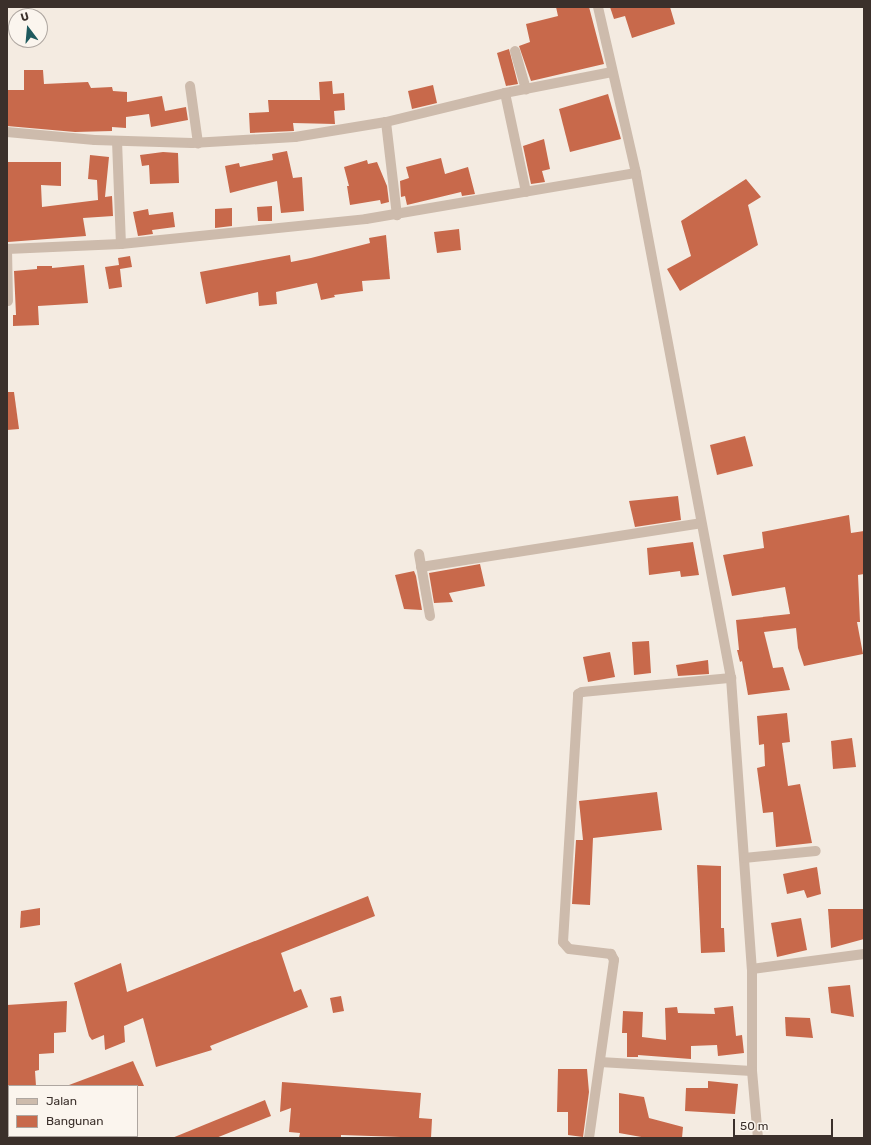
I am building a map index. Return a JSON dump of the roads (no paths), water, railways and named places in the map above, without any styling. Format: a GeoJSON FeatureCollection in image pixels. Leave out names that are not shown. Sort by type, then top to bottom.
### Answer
{"type":"FeatureCollection","features":[{"type":"Feature","properties":{"kind":"street"},"geometry":{"type":"LineString","coordinates":[[598,7],[636,173],[730,678],[752,969],[752,1071],[758,1138]]}},
{"type":"Feature","properties":{"kind":"street"},"geometry":{"type":"LineString","coordinates":[[515,51],[526,89]]}},
{"type":"Feature","properties":{"kind":"street"},"geometry":{"type":"LineString","coordinates":[[7,132],[117,141],[198,143],[295,137],[386,122],[505,93],[612,72]]}},
{"type":"Feature","properties":{"kind":"street"},"geometry":{"type":"LineString","coordinates":[[190,86],[198,143]]}},
{"type":"Feature","properties":{"kind":"street"},"geometry":{"type":"LineString","coordinates":[[505,93],[526,192]]}},
{"type":"Feature","properties":{"kind":"street"},"geometry":{"type":"LineString","coordinates":[[386,122],[397,214]]}},
{"type":"Feature","properties":{"kind":"street"},"geometry":{"type":"LineString","coordinates":[[117,141],[121,244]]}},
{"type":"Feature","properties":{"kind":"street"},"geometry":{"type":"LineString","coordinates":[[8,301],[7,249],[121,244],[397,214],[636,173]]}},
{"type":"Feature","properties":{"kind":"street"},"geometry":{"type":"LineString","coordinates":[[421,567],[701,523]]}},
{"type":"Feature","properties":{"kind":"street"},"geometry":{"type":"LineString","coordinates":[[419,554],[430,616]]}},
{"type":"Feature","properties":{"kind":"street"},"geometry":{"type":"LineString","coordinates":[[589,1138],[614,958],[611,954],[570,949],[563,942],[578,694],[582,692],[730,678]]}},
{"type":"Feature","properties":{"kind":"street"},"geometry":{"type":"LineString","coordinates":[[744,858],[816,851]]}},
{"type":"Feature","properties":{"kind":"street"},"geometry":{"type":"LineString","coordinates":[[752,969],[864,954]]}},
{"type":"Feature","properties":{"kind":"street"},"geometry":{"type":"LineString","coordinates":[[600,1062],[752,1071]]}}]}
